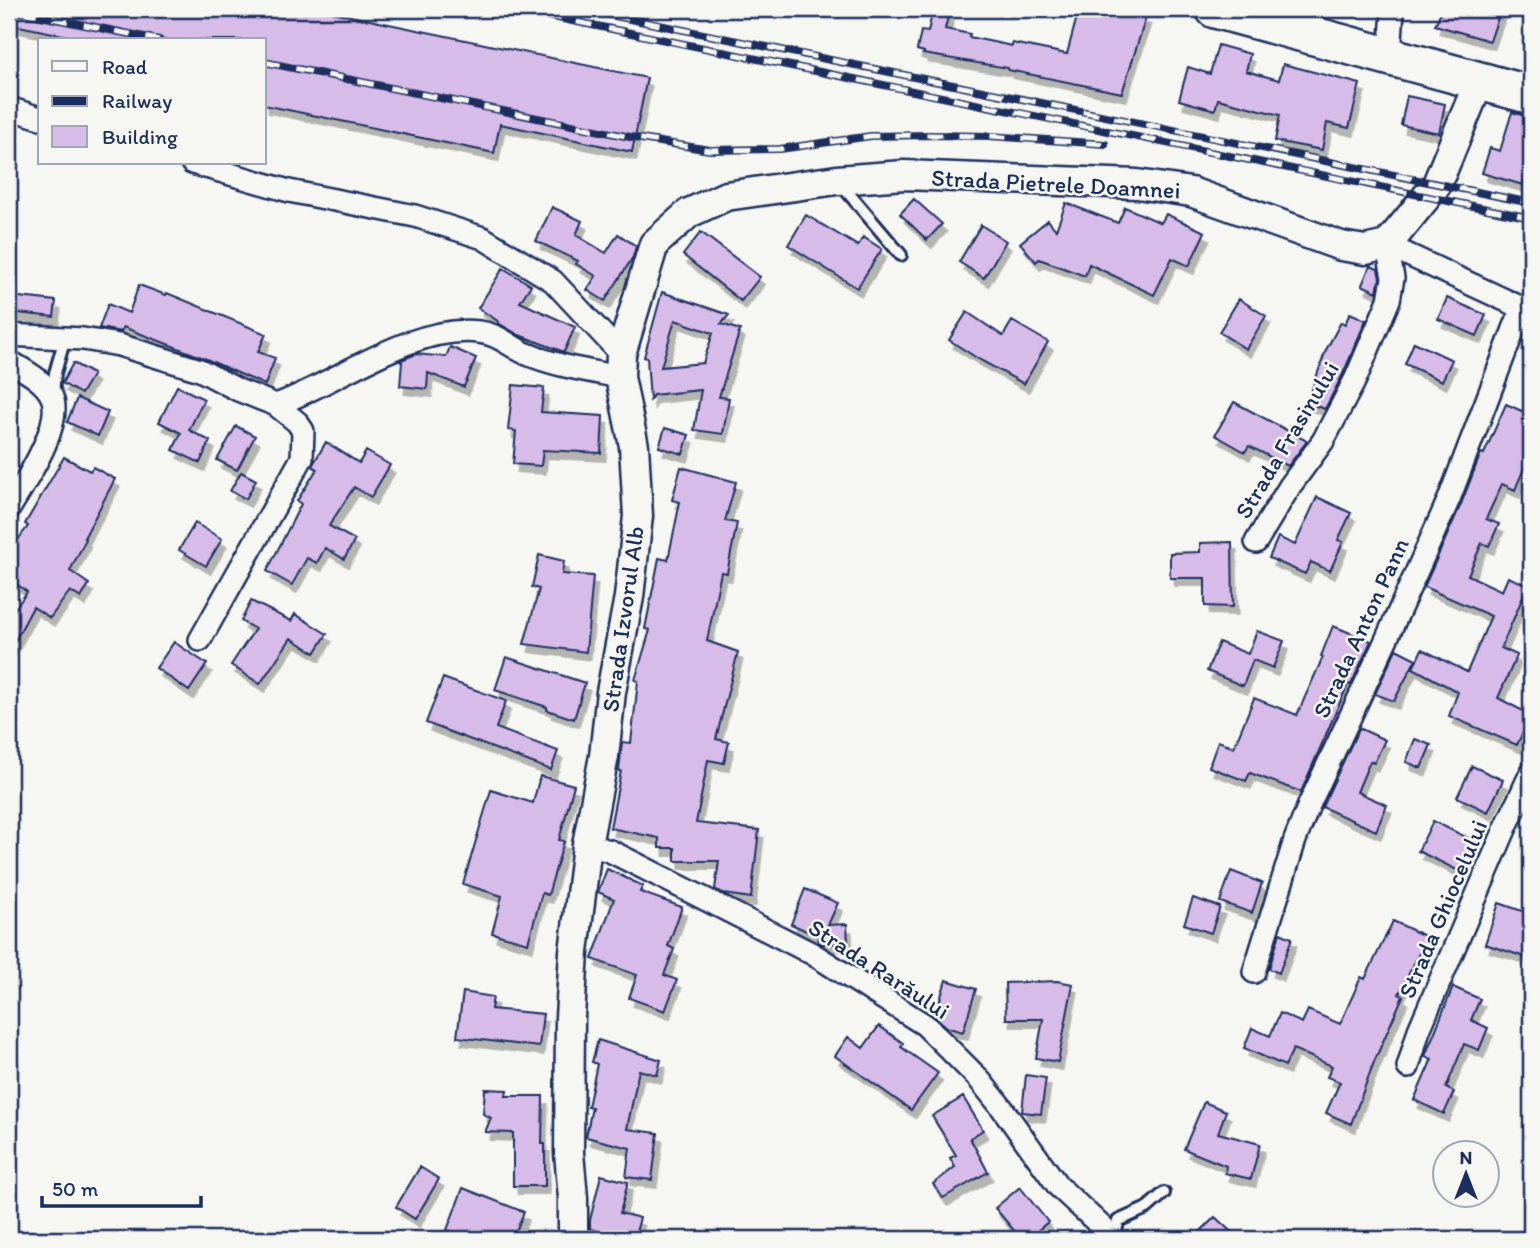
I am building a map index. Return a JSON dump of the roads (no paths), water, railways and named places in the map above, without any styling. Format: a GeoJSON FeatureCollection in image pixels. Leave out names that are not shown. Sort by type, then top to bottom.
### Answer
{"type":"FeatureCollection","features":[{"type":"Feature","properties":{"kind":"highway"},"geometry":{"type":"LineString","coordinates":[[1215,9],[1250,14],[1531,95]]}},
{"type":"Feature","properties":{"kind":"street"},"geometry":{"type":"LineString","coordinates":[[1390,55],[1393,9]]}},
{"type":"Feature","properties":{"kind":"street"},"geometry":{"type":"LineString","coordinates":[[1480,79],[1437,184],[1387,245],[1527,309]]}},
{"type":"Feature","properties":{"kind":"street"},"geometry":{"type":"LineString","coordinates":[[9,108],[38,117]]}},
{"type":"Feature","properties":{"kind":"street"},"geometry":{"type":"LineString","coordinates":[[195,164],[289,191],[415,216],[483,238],[553,281],[620,365]]}},
{"type":"Feature","properties":{"kind":"street","name":"Strada Pietrele Doamnei"},"geometry":{"type":"LineString","coordinates":[[620,365],[654,244],[689,214],[726,197],[837,180],[904,175],[1137,184],[1191,191],[1341,246],[1365,250],[1387,245]]}},
{"type":"Feature","properties":{"kind":"street","name":"Strada Frasinului"},"geometry":{"type":"LineString","coordinates":[[1256,542],[1290,486],[1323,441],[1355,380],[1389,300],[1393,278],[1387,245]]}},
{"type":"Feature","properties":{"kind":"street","name":"Strada Anton Pann"},"geometry":{"type":"LineString","coordinates":[[1254,972],[1304,817],[1449,499],[1527,309]]}},
{"type":"Feature","properties":{"kind":"street"},"geometry":{"type":"LineString","coordinates":[[276,405],[377,356],[431,336],[460,331],[497,335],[526,353],[567,367],[620,365]]}},
{"type":"Feature","properties":{"kind":"street"},"geometry":{"type":"LineString","coordinates":[[9,335],[119,345],[161,357],[200,370],[238,390],[276,405],[297,422],[303,431],[302,458],[200,640]]}},
{"type":"Feature","properties":{"kind":"street"},"geometry":{"type":"LineString","coordinates":[[9,362],[35,377],[52,396],[54,409],[45,443],[9,509]]}},
{"type":"Feature","properties":{"kind":"street","name":"Strada Izvorul Alb"},"geometry":{"type":"LineString","coordinates":[[573,1239],[569,1153],[569,1017],[587,845],[629,597],[638,516],[634,446],[620,365]]}},
{"type":"Feature","properties":{"kind":"street","name":"Strada Ghiocelului"},"geometry":{"type":"LineString","coordinates":[[1408,1067],[1419,1030],[1531,774]]}},
{"type":"Feature","properties":{"kind":"street","name":"Strada Rarăului"},"geometry":{"type":"LineString","coordinates":[[587,845],[619,855],[813,954],[925,1025],[978,1078],[1058,1186],[1115,1239]]}},
{"type":"Feature","properties":{"kind":"lane"},"geometry":{"type":"LineString","coordinates":[[837,180],[901,255]]}},
{"type":"Feature","properties":{"kind":"lane"},"geometry":{"type":"LineString","coordinates":[[52,396],[55,373],[65,338]]}},
{"type":"Feature","properties":{"kind":"lane"},"geometry":{"type":"LineString","coordinates":[[1115,1239],[1118,1221],[1147,1208],[1164,1193]]}},
{"type":"Feature","properties":{"kind":"railway"},"geometry":{"type":"LineString","coordinates":[[514,9],[1531,218]]}},
{"type":"Feature","properties":{"kind":"railway"},"geometry":{"type":"LineString","coordinates":[[581,9],[1531,203]]}},
{"type":"Feature","properties":{"kind":"railway"},"geometry":{"type":"LineString","coordinates":[[21,12],[149,38]]}},
{"type":"Feature","properties":{"kind":"railway"},"geometry":{"type":"LineString","coordinates":[[266,62],[635,138],[710,150],[780,149],[871,136],[931,135],[1105,144]]}}]}
